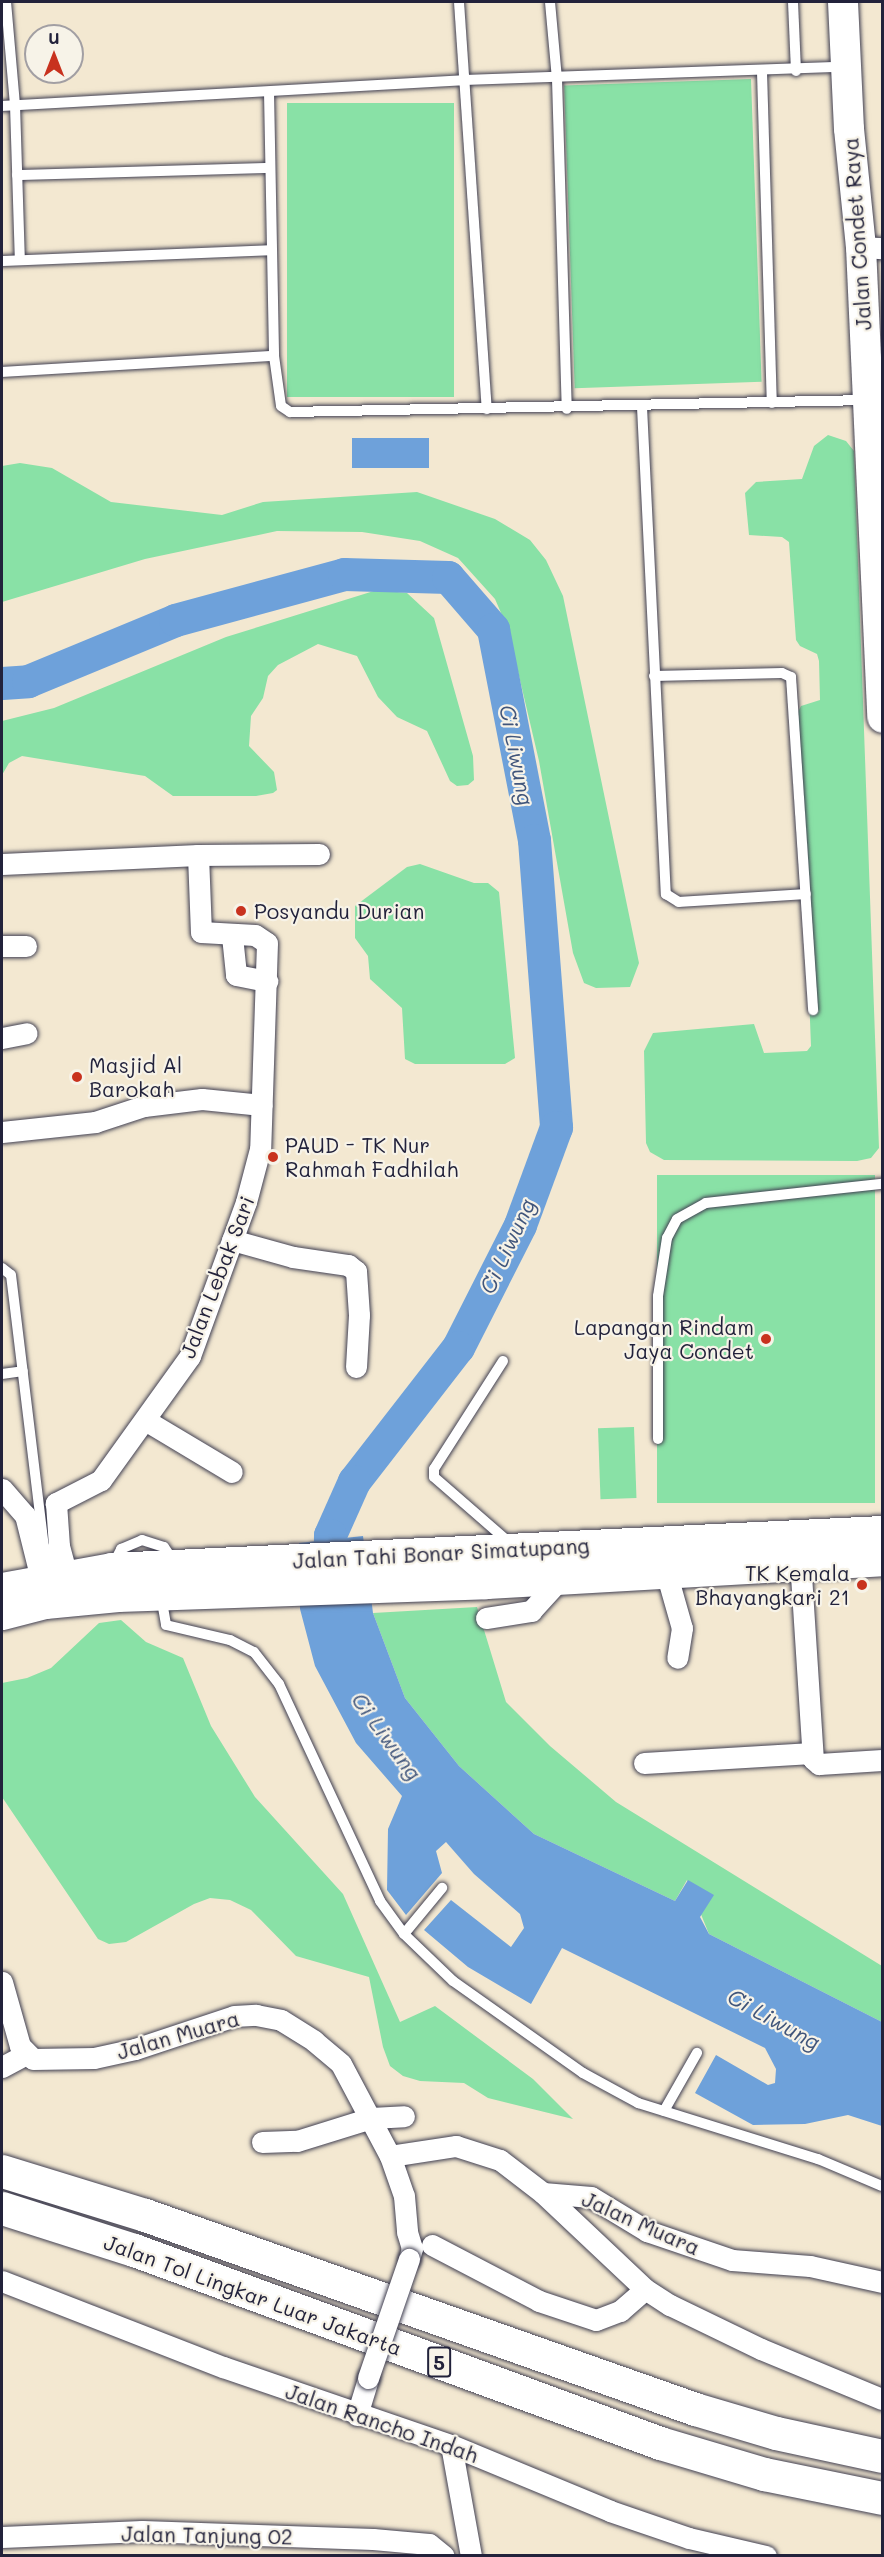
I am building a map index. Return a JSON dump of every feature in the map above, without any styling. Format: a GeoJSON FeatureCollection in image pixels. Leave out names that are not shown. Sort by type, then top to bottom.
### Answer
{"type":"FeatureCollection","features":[{"type":"Feature","properties":{"kind":"highway","name":"Jalan Tahi Bonar Simatupang"},"geometry":{"type":"LineString","coordinates":[[2,1613],[45,1602],[169,1580],[483,1567],[561,1578],[666,1572],[800,1559],[882,1532]]}},
{"type":"Feature","properties":{"kind":"highway","name":"Jalan Tahi Bonar Simatupang"},"geometry":{"type":"LineString","coordinates":[[483,1567],[516,1549],[800,1559],[882,1559]]}},
{"type":"Feature","properties":{"kind":"highway","name":"Jalan Tahi Bonar Simatupang"},"geometry":{"type":"LineString","coordinates":[[2,1589],[54,1577],[112,1569],[169,1580]]}},
{"type":"Feature","properties":{"kind":"highway","name":"Jalan Tol Lingkar Luar Jakarta"},"geometry":{"type":"LineString","coordinates":[[2,2171],[145,2215],[695,2409],[776,2433],[882,2456]]}},
{"type":"Feature","properties":{"kind":"highway","name":"Jalan Tol Lingkar Luar Jakarta"},"geometry":{"type":"LineString","coordinates":[[2,2208],[134,2250],[660,2443],[764,2474],[882,2498]]}},
{"type":"Feature","properties":{"kind":"street","name":"Jalan Condet Raya"},"geometry":{"type":"LineString","coordinates":[[843,2],[845,67],[872,248],[873,386],[882,718]]}},
{"type":"Feature","properties":{"kind":"street"},"geometry":{"type":"LineString","coordinates":[[198,855],[201,932],[232,936],[237,975],[267,981]]}},
{"type":"Feature","properties":{"kind":"street"},"geometry":{"type":"LineString","coordinates":[[2,864],[198,855],[319,855]]}},
{"type":"Feature","properties":{"kind":"street","name":"Jalan Lebak Sari"},"geometry":{"type":"LineString","coordinates":[[54,1577],[59,1545],[56,1503],[101,1480],[190,1356],[254,1178],[262,1105],[267,943],[255,935],[232,936]]}},
{"type":"Feature","properties":{"kind":"street"},"geometry":{"type":"LineString","coordinates":[[2,946],[26,945]]}},
{"type":"Feature","properties":{"kind":"street"},"geometry":{"type":"LineString","coordinates":[[2,1038],[27,1033]]}},
{"type":"Feature","properties":{"kind":"street"},"geometry":{"type":"LineString","coordinates":[[2,1132],[95,1122],[144,1107],[202,1099],[262,1105]]}},
{"type":"Feature","properties":{"kind":"street"},"geometry":{"type":"LineString","coordinates":[[232,1240],[294,1257],[348,1265],[356,1271],[359,1316],[356,1366]]}},
{"type":"Feature","properties":{"kind":"street"},"geometry":{"type":"LineString","coordinates":[[145,1419],[232,1472]]}},
{"type":"Feature","properties":{"kind":"street"},"geometry":{"type":"LineString","coordinates":[[2,1489],[25,1515],[54,1577]]}},
{"type":"Feature","properties":{"kind":"street"},"geometry":{"type":"LineString","coordinates":[[800,1559],[812,1753],[819,1764],[882,1760]]}},
{"type":"Feature","properties":{"kind":"street"},"geometry":{"type":"LineString","coordinates":[[666,1572],[682,1629],[677,1658]]}},
{"type":"Feature","properties":{"kind":"street"},"geometry":{"type":"LineString","coordinates":[[486,1618],[531,1611],[561,1578]]}},
{"type":"Feature","properties":{"kind":"street"},"geometry":{"type":"LineString","coordinates":[[644,1763],[812,1753]]}},
{"type":"Feature","properties":{"kind":"street"},"geometry":{"type":"LineString","coordinates":[[2,1982],[20,2046],[26,2054],[2,2067]]}},
{"type":"Feature","properties":{"kind":"street","name":"Jalan Muara"},"geometry":{"type":"LineString","coordinates":[[26,2054],[52,2061],[94,2058],[135,2049],[226,2019],[256,2014],[281,2020],[341,2064],[390,2156],[404,2196],[406,2232],[412,2248],[357,2415]]}},
{"type":"Feature","properties":{"kind":"street"},"geometry":{"type":"LineString","coordinates":[[262,2142],[297,2141],[371,2118],[404,2116]]}},
{"type":"Feature","properties":{"kind":"street"},"geometry":{"type":"LineString","coordinates":[[390,2156],[470,2147],[500,2160],[543,2193],[645,2289],[694,2319],[882,2399]]}},
{"type":"Feature","properties":{"kind":"street","name":"Jalan Muara"},"geometry":{"type":"LineString","coordinates":[[543,2193],[591,2197],[647,2231],[732,2260],[810,2266],[882,2282]]}},
{"type":"Feature","properties":{"kind":"street"},"geometry":{"type":"LineString","coordinates":[[432,2245],[539,2301],[596,2320],[620,2310],[645,2289]]}},
{"type":"Feature","properties":{"kind":"street","name":"Jalan Rancho Indah"},"geometry":{"type":"LineString","coordinates":[[2,2281],[357,2415],[451,2445],[610,2511],[689,2538],[766,2556]]}},
{"type":"Feature","properties":{"kind":"street"},"geometry":{"type":"LineString","coordinates":[[451,2445],[471,2556]]}},
{"type":"Feature","properties":{"kind":"street","name":"Jalan Tanjung 02"},"geometry":{"type":"LineString","coordinates":[[2,2537],[142,2531],[413,2541],[429,2544],[444,2556]]}},
{"type":"Feature","properties":{"kind":"lane"},"geometry":{"type":"LineString","coordinates":[[6,2],[15,105],[20,260]]}},
{"type":"Feature","properties":{"kind":"lane"},"geometry":{"type":"LineString","coordinates":[[459,2],[462,81],[487,409]]}},
{"type":"Feature","properties":{"kind":"lane"},"geometry":{"type":"LineString","coordinates":[[550,2],[557,79],[567,409]]}},
{"type":"Feature","properties":{"kind":"lane"},"geometry":{"type":"LineString","coordinates":[[793,2],[796,71]]}},
{"type":"Feature","properties":{"kind":"lane"},"geometry":{"type":"LineString","coordinates":[[2,106],[462,81],[796,71],[845,67]]}},
{"type":"Feature","properties":{"kind":"lane"},"geometry":{"type":"LineString","coordinates":[[762,72],[772,403]]}},
{"type":"Feature","properties":{"kind":"lane"},"geometry":{"type":"LineString","coordinates":[[269,92],[274,356],[281,406],[290,412],[567,409],[772,403],[873,386]]}},
{"type":"Feature","properties":{"kind":"lane"},"geometry":{"type":"LineString","coordinates":[[17,175],[269,168]]}},
{"type":"Feature","properties":{"kind":"lane"},"geometry":{"type":"LineString","coordinates":[[2,261],[271,250]]}},
{"type":"Feature","properties":{"kind":"lane"},"geometry":{"type":"LineString","coordinates":[[2,372],[274,356]]}},
{"type":"Feature","properties":{"kind":"lane"},"geometry":{"type":"LineString","coordinates":[[642,407],[654,676],[668,898],[680,902],[806,894]]}},
{"type":"Feature","properties":{"kind":"lane"},"geometry":{"type":"LineString","coordinates":[[654,676],[782,673],[791,677],[813,1010]]}},
{"type":"Feature","properties":{"kind":"lane"},"geometry":{"type":"LineString","coordinates":[[658,1439],[658,1296],[667,1238],[677,1219],[706,1203],[882,1184]]}},
{"type":"Feature","properties":{"kind":"lane"},"geometry":{"type":"LineString","coordinates":[[2,1269],[11,1275],[44,1546],[54,1577]]}},
{"type":"Feature","properties":{"kind":"lane"},"geometry":{"type":"LineString","coordinates":[[503,1361],[434,1469],[434,1477],[516,1549]]}},
{"type":"Feature","properties":{"kind":"lane"},"geometry":{"type":"LineString","coordinates":[[2,1374],[23,1371]]}},
{"type":"Feature","properties":{"kind":"lane"},"geometry":{"type":"LineString","coordinates":[[169,1580],[166,1625],[230,1640],[254,1652],[279,1684],[380,1901],[404,1934],[453,1981],[583,2073],[638,2103],[818,2159],[882,2187]]}},
{"type":"Feature","properties":{"kind":"lane"},"geometry":{"type":"LineString","coordinates":[[404,1934],[442,1888]]}},
{"type":"Feature","properties":{"kind":"lane"},"geometry":{"type":"LineString","coordinates":[[664,2111],[698,2053]]}},
{"type":"Feature","properties":{"kind":"green space"},"geometry":{"type":"Polygon","coordinates":[[[751,79],[762,382],[575,388],[564,86],[751,79]]]}},
{"type":"Feature","properties":{"kind":"green space"},"geometry":{"type":"Polygon","coordinates":[[[287,103],[454,103],[454,397],[287,397],[287,103]]]}},
{"type":"Feature","properties":{"kind":"green space"},"geometry":{"type":"Polygon","coordinates":[[[828,435],[846,441],[854,451],[879,1148],[871,1158],[857,1161],[664,1160],[650,1152],[646,1143],[644,1051],[653,1033],[754,1024],[764,1053],[807,1051],[811,1046],[798,712],[801,706],[820,700],[819,661],[817,654],[800,646],[796,640],[789,542],[782,537],[749,535],[745,493],[756,482],[802,479],[814,446],[828,435]]]}},
{"type":"Feature","properties":{"kind":"green space"},"geometry":{"type":"Polygon","coordinates":[[[20,463],[52,468],[111,502],[222,515],[263,502],[417,492],[495,519],[530,540],[546,560],[563,596],[639,963],[630,987],[596,988],[584,983],[573,953],[539,761],[508,629],[495,599],[458,558],[420,541],[362,532],[277,531],[145,559],[2,602],[2,466],[20,463]]]}},
{"type":"Feature","properties":{"kind":"green space"},"geometry":{"type":"Polygon","coordinates":[[[377,590],[407,593],[434,618],[473,756],[474,780],[468,785],[457,786],[450,781],[427,731],[397,717],[378,697],[357,656],[318,644],[278,665],[268,676],[263,698],[251,716],[249,746],[274,772],[277,790],[273,793],[256,796],[173,796],[145,776],[22,756],[9,763],[2,775],[2,721],[54,708],[226,637],[377,590]]]}},
{"type":"Feature","properties":{"kind":"green space"},"geometry":{"type":"Polygon","coordinates":[[[420,864],[474,883],[488,883],[499,892],[515,1058],[505,1064],[415,1064],[405,1059],[402,1008],[370,979],[368,956],[355,938],[355,906],[407,867],[420,864]]]}},
{"type":"Feature","properties":{"kind":"green space","name":"Lapangan Rindam Jaya Condet"},"geometry":{"type":"Polygon","coordinates":[[[657,1175],[875,1175],[875,1503],[657,1503],[657,1175]]]}},
{"type":"Feature","properties":{"kind":"green space"},"geometry":{"type":"Polygon","coordinates":[[[634,1427],[636,1498],[600,1499],[598,1428],[634,1427]]]}},
{"type":"Feature","properties":{"kind":"green space"},"geometry":{"type":"Polygon","coordinates":[[[477,1607],[506,1702],[550,1746],[616,1802],[882,1966],[882,2022],[709,1934],[687,1880],[675,1901],[534,1834],[459,1766],[405,1698],[373,1613],[477,1607]]]}},
{"type":"Feature","properties":{"kind":"green space"},"geometry":{"type":"Polygon","coordinates":[[[121,1620],[146,1642],[183,1658],[211,1726],[255,1797],[343,1894],[400,2022],[435,2006],[533,2079],[573,2119],[488,2098],[464,2083],[420,2081],[403,2076],[390,2066],[383,2047],[369,1977],[296,1956],[251,1910],[230,1900],[210,1898],[194,1904],[126,1942],[109,1944],[98,1939],[2,1797],[2,1683],[27,1678],[51,1668],[99,1623],[121,1620]]]}},
{"type":"Feature","properties":{"kind":"water"},"geometry":{"type":"Polygon","coordinates":[[[352,438],[429,438],[429,468],[352,468],[352,438]]]}},
{"type":"Feature","properties":{"kind":"water"},"geometry":{"type":"Polygon","coordinates":[[[363,1536],[373,1613],[405,1698],[459,1766],[534,1834],[675,1901],[688,1880],[714,1895],[700,1917],[709,1934],[882,2022],[882,2126],[848,2115],[805,2124],[753,2125],[695,2093],[716,2055],[768,2085],[775,2083],[776,2069],[765,2048],[562,1948],[531,2004],[468,1967],[424,1930],[451,1900],[511,1947],[524,1928],[520,1914],[474,1874],[446,1842],[436,1851],[442,1873],[406,1915],[387,1890],[388,1829],[402,1796],[356,1743],[315,1666],[300,1609],[299,1543],[363,1536]]]}},
{"type":"Feature","properties":{"kind":"waterway","name":"Ci Liwung"},"geometry":{"type":"LineString","coordinates":[[2,683],[28,681],[175,620],[344,574],[448,577],[493,629],[534,840],[556,1127],[520,1225],[458,1347],[354,1481],[330,1535],[329,1584]]}},
{"type":"Feature","properties":{"kind":"place","name":"Posyandu Durian"},"geometry":{"type":"Point","coordinates":[241,911]}},
{"type":"Feature","properties":{"kind":"place","name":"Masjid Al Barokah"},"geometry":{"type":"Point","coordinates":[77,1077]}},
{"type":"Feature","properties":{"kind":"place","name":"PAUD - TK Nur Rahmah Fadhilah"},"geometry":{"type":"Point","coordinates":[273,1157]}},
{"type":"Feature","properties":{"kind":"place","name":"Lapangan Rindam Jaya Condet"},"geometry":{"type":"Point","coordinates":[766,1339]}},
{"type":"Feature","properties":{"kind":"place","name":"TK Kemala Bhayangkari 21"},"geometry":{"type":"Point","coordinates":[862,1585]}}]}
